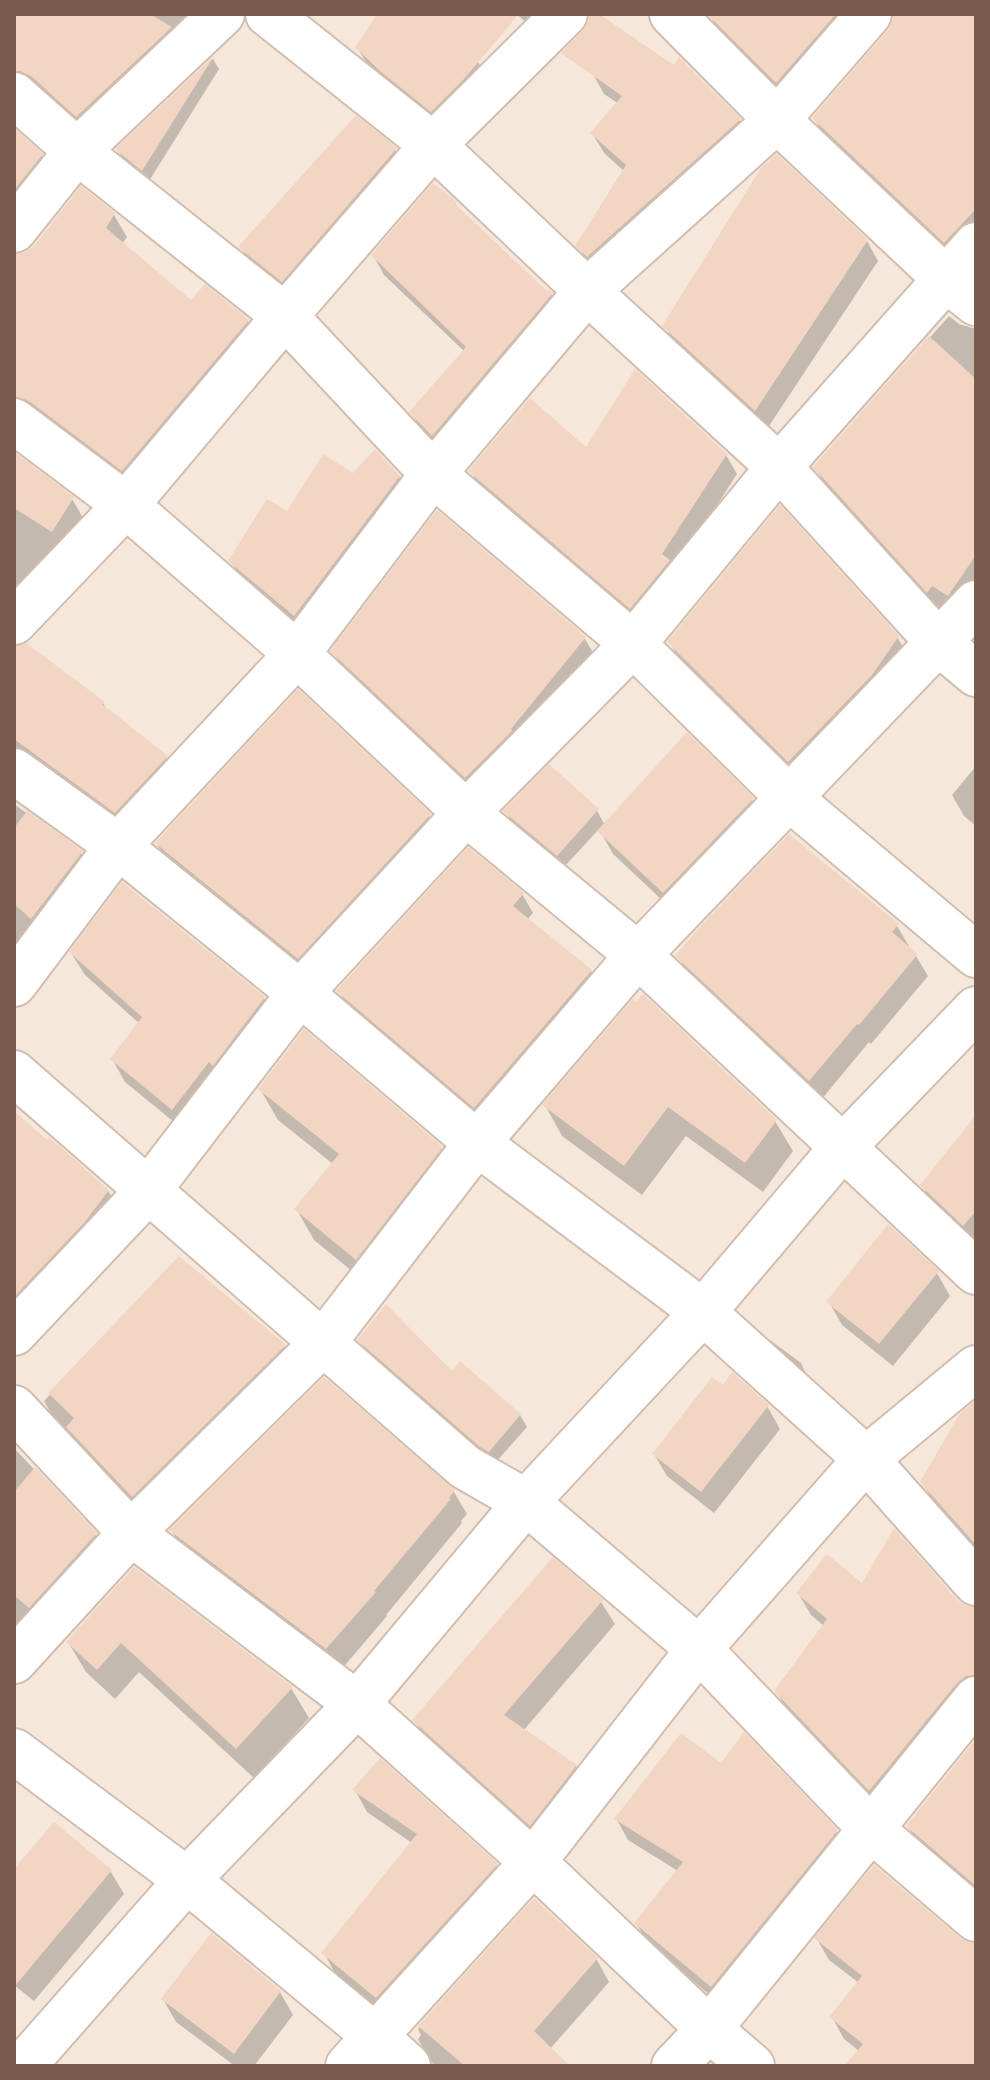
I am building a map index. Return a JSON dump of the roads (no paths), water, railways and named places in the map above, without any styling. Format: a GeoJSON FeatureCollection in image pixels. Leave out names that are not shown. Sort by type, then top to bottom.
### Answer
{"type":"FeatureCollection","features":[{"type":"Feature","properties":{"kind":"street"},"geometry":{"type":"LineString","coordinates":[[14,230],[77,151],[222,14]]}},
{"type":"Feature","properties":{"kind":"street"},"geometry":{"type":"LineString","coordinates":[[268,14],[433,145],[779,467],[939,643],[976,674]]}},
{"type":"Feature","properties":{"kind":"street"},"geometry":{"type":"LineString","coordinates":[[14,622],[126,505],[433,145],[565,14]]}},
{"type":"Feature","properties":{"kind":"street"},"geometry":{"type":"LineString","coordinates":[[672,14],[777,120],[962,292]]}},
{"type":"Feature","properties":{"kind":"street"},"geometry":{"type":"LineString","coordinates":[[14,984],[118,846],[297,654],[433,474],[587,291],[777,120],[869,14]]}},
{"type":"Feature","properties":{"kind":"street"},"geometry":{"type":"LineString","coordinates":[[14,95],[77,151],[285,316],[433,474],[633,644],[788,797],[976,955]]}},
{"type":"Feature","properties":{"kind":"street"},"geometry":{"type":"LineString","coordinates":[[14,1333],[147,1192],[300,993],[466,813],[633,644],[779,467],[962,292],[976,245]]}},
{"type":"Feature","properties":{"kind":"street"},"geometry":{"type":"LineString","coordinates":[[14,421],[126,505],[297,654],[466,813],[638,955],[976,1272]]}},
{"type":"Feature","properties":{"kind":"street"},"geometry":{"type":"LineString","coordinates":[[14,1661],[131,1533],[323,1343],[477,1143],[638,955],[976,603]]}},
{"type":"Feature","properties":{"kind":"street"},"geometry":{"type":"LineString","coordinates":[[14,771],[118,846],[300,993],[477,1143],[703,1312],[866,1459],[976,1583]]}},
{"type":"Feature","properties":{"kind":"street"},"geometry":{"type":"LineString","coordinates":[[22,2062],[187,1880],[357,1704],[526,1502],[703,1312],[842,1148],[976,1009]]}},
{"type":"Feature","properties":{"kind":"street"},"geometry":{"type":"LineString","coordinates":[[14,1073],[465,1467],[526,1502],[699,1649],[872,1830],[976,1919]]}},
{"type":"Feature","properties":{"kind":"street"},"geometry":{"type":"LineString","coordinates":[[362,2051],[533,1862],[699,1649],[866,1459],[976,1368]]}},
{"type":"Feature","properties":{"kind":"street"},"geometry":{"type":"LineString","coordinates":[[14,1408],[131,1533],[357,1704],[533,1862],[752,2066]]}},
{"type":"Feature","properties":{"kind":"street"},"geometry":{"type":"LineString","coordinates":[[674,2066],[709,2029],[976,1699]]}},
{"type":"Feature","properties":{"kind":"street"},"geometry":{"type":"LineString","coordinates":[[14,1751],[187,1880],[362,2051],[408,2066]]}}]}
